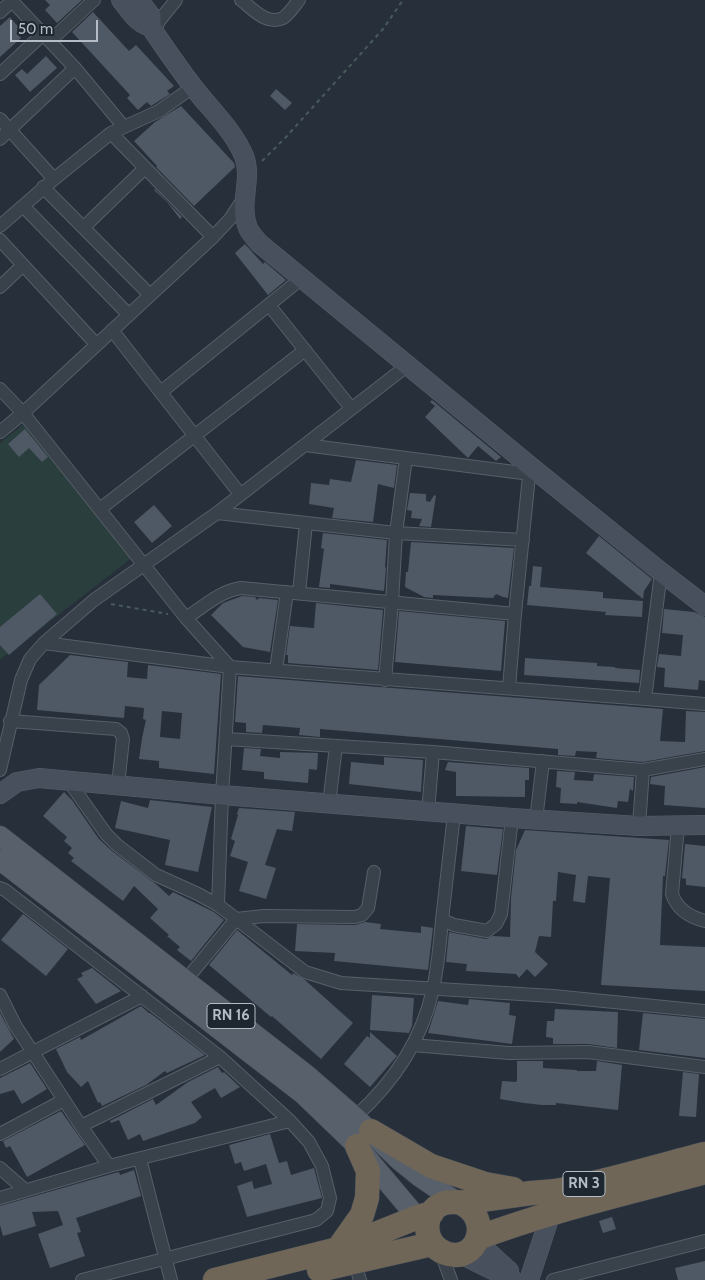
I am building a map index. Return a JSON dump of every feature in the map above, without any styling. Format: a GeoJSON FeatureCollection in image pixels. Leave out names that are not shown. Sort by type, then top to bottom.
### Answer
{"type":"FeatureCollection","features":[{"type":"Feature","properties":{"kind":"highway"},"geometry":{"type":"LineString","coordinates":[[361,1131],[431,1166],[485,1184],[532,1193]]}},
{"type":"Feature","properties":{"kind":"highway"},"geometry":{"type":"LineString","coordinates":[[351,1263],[367,1198],[368,1171],[361,1131]]}},
{"type":"Feature","properties":{"kind":"highway","name":"RN 3"},"geometry":{"type":"LineString","coordinates":[[459,1202],[560,1190],[705,1154]]}},
{"type":"Feature","properties":{"kind":"highway","name":"RN 3"},"geometry":{"type":"LineString","coordinates":[[278,1280],[351,1263],[445,1236],[519,1222],[705,1172]]}},
{"type":"Feature","properties":{"kind":"highway"},"geometry":{"type":"LineString","coordinates":[[459,1202],[474,1211],[480,1224],[445,1236],[437,1207],[445,1203],[459,1202]]}},
{"type":"Feature","properties":{"kind":"highway","name":"RN 3"},"geometry":{"type":"LineString","coordinates":[[215,1280],[351,1263]]}},
{"type":"Feature","properties":{"kind":"main road","name":"RN 16"},"geometry":{"type":"LineString","coordinates":[[0,836],[308,1076],[361,1131],[445,1236]]}},
{"type":"Feature","properties":{"kind":"main road","name":"RN 16"},"geometry":{"type":"LineString","coordinates":[[3,864],[303,1094],[385,1147],[420,1177],[459,1202]]}},
{"type":"Feature","properties":{"kind":"street"},"geometry":{"type":"LineString","coordinates":[[0,12],[11,0],[75,68],[124,127]]}},
{"type":"Feature","properties":{"kind":"street"},"geometry":{"type":"LineString","coordinates":[[0,74],[94,0]]}},
{"type":"Feature","properties":{"kind":"street"},"geometry":{"type":"LineString","coordinates":[[121,0],[138,20],[153,29]]}},
{"type":"Feature","properties":{"kind":"street"},"geometry":{"type":"LineString","coordinates":[[139,0],[151,16],[153,29],[194,87],[238,144],[245,158],[247,174],[244,218],[248,230],[259,243],[408,365],[530,470],[705,606]]}},
{"type":"Feature","properties":{"kind":"street"},"geometry":{"type":"LineString","coordinates":[[153,29],[176,0]]}},
{"type":"Feature","properties":{"kind":"street"},"geometry":{"type":"LineString","coordinates":[[241,0],[264,18],[274,20],[284,17],[299,0]]}},
{"type":"Feature","properties":{"kind":"street"},"geometry":{"type":"LineString","coordinates":[[0,139],[75,68]]}},
{"type":"Feature","properties":{"kind":"street"},"geometry":{"type":"LineString","coordinates":[[0,226],[43,187],[110,133],[159,111],[194,87]]}},
{"type":"Feature","properties":{"kind":"street"},"geometry":{"type":"LineString","coordinates":[[0,119],[54,179]]}},
{"type":"Feature","properties":{"kind":"street"},"geometry":{"type":"LineString","coordinates":[[110,133],[213,236]]}},
{"type":"Feature","properties":{"kind":"street"},"geometry":{"type":"LineString","coordinates":[[84,227],[145,168]]}},
{"type":"Feature","properties":{"kind":"street"},"geometry":{"type":"LineString","coordinates":[[43,187],[150,295]]}},
{"type":"Feature","properties":{"kind":"street"},"geometry":{"type":"LineString","coordinates":[[0,432],[23,413],[213,236],[230,219],[244,198]]}},
{"type":"Feature","properties":{"kind":"street"},"geometry":{"type":"LineString","coordinates":[[23,206],[129,315]]}},
{"type":"Feature","properties":{"kind":"street"},"geometry":{"type":"LineString","coordinates":[[0,240],[96,344]]}},
{"type":"Feature","properties":{"kind":"street"},"geometry":{"type":"LineString","coordinates":[[0,287],[23,265]]}},
{"type":"Feature","properties":{"kind":"street"},"geometry":{"type":"LineString","coordinates":[[161,392],[302,278]]}},
{"type":"Feature","properties":{"kind":"street"},"geometry":{"type":"LineString","coordinates":[[269,305],[351,408]]}},
{"type":"Feature","properties":{"kind":"street"},"geometry":{"type":"LineString","coordinates":[[112,330],[240,494]]}},
{"type":"Feature","properties":{"kind":"street"},"geometry":{"type":"LineString","coordinates":[[100,509],[304,350]]}},
{"type":"Feature","properties":{"kind":"street"},"geometry":{"type":"LineString","coordinates":[[0,770],[21,680],[30,658],[44,643],[94,600],[217,512],[408,365]]}},
{"type":"Feature","properties":{"kind":"street"},"geometry":{"type":"LineString","coordinates":[[0,389],[23,413],[186,618],[230,667],[222,795],[218,905]]}},
{"type":"Feature","properties":{"kind":"street"},"geometry":{"type":"LineString","coordinates":[[305,444],[406,458],[530,470]]}},
{"type":"Feature","properties":{"kind":"street"},"geometry":{"type":"LineString","coordinates":[[385,680],[396,533],[406,458]]}},
{"type":"Feature","properties":{"kind":"street"},"geometry":{"type":"LineString","coordinates":[[509,688],[530,470]]}},
{"type":"Feature","properties":{"kind":"street"},"geometry":{"type":"LineString","coordinates":[[217,512],[396,533],[523,540]]}},
{"type":"Feature","properties":{"kind":"street"},"geometry":{"type":"LineString","coordinates":[[276,670],[306,523]]}},
{"type":"Feature","properties":{"kind":"street"},"geometry":{"type":"LineString","coordinates":[[645,699],[661,572]]}},
{"type":"Feature","properties":{"kind":"street"},"geometry":{"type":"LineString","coordinates":[[186,618],[221,594],[232,589],[241,588],[515,614]]}},
{"type":"Feature","properties":{"kind":"street"},"geometry":{"type":"LineString","coordinates":[[44,643],[230,667],[705,704]]}},
{"type":"Feature","properties":{"kind":"street"},"geometry":{"type":"LineString","coordinates":[[10,721],[116,729],[121,732],[123,739],[118,785]]}},
{"type":"Feature","properties":{"kind":"street"},"geometry":{"type":"LineString","coordinates":[[226,739],[433,752],[643,770],[705,759]]}},
{"type":"Feature","properties":{"kind":"street"},"geometry":{"type":"LineString","coordinates":[[329,804],[336,746]]}},
{"type":"Feature","properties":{"kind":"street"},"geometry":{"type":"LineString","coordinates":[[428,812],[433,752]]}},
{"type":"Feature","properties":{"kind":"street"},"geometry":{"type":"LineString","coordinates":[[536,820],[542,761]]}},
{"type":"Feature","properties":{"kind":"street"},"geometry":{"type":"LineString","coordinates":[[639,826],[643,770]]}},
{"type":"Feature","properties":{"kind":"street"},"geometry":{"type":"LineString","coordinates":[[0,794],[17,782],[39,778],[222,795],[536,820],[639,826],[705,825]]}},
{"type":"Feature","properties":{"kind":"street"},"geometry":{"type":"LineString","coordinates":[[68,780],[106,834],[116,845],[156,875],[218,905],[305,972],[341,983],[553,996],[705,1011]]}},
{"type":"Feature","properties":{"kind":"street"},"geometry":{"type":"LineString","coordinates":[[361,1131],[377,1097],[392,1079],[425,1020],[434,988],[454,814]]}},
{"type":"Feature","properties":{"kind":"street"},"geometry":{"type":"LineString","coordinates":[[442,920],[454,925],[487,931],[496,924],[501,914],[512,818]]}},
{"type":"Feature","properties":{"kind":"street"},"geometry":{"type":"LineString","coordinates":[[678,826],[672,894],[676,904],[686,913],[705,921]]}},
{"type":"Feature","properties":{"kind":"street"},"geometry":{"type":"LineString","coordinates":[[186,980],[236,919],[264,916],[355,917],[362,915],[368,908],[374,872]]}},
{"type":"Feature","properties":{"kind":"street"},"geometry":{"type":"LineString","coordinates":[[0,888],[220,1056],[290,1121],[310,1142],[322,1166],[330,1198],[327,1211],[316,1220],[82,1280]]}},
{"type":"Feature","properties":{"kind":"street"},"geometry":{"type":"LineString","coordinates":[[0,995],[15,1025],[109,1166]]}},
{"type":"Feature","properties":{"kind":"street"},"geometry":{"type":"LineString","coordinates":[[0,1069],[142,996]]}},
{"type":"Feature","properties":{"kind":"street"},"geometry":{"type":"LineString","coordinates":[[412,1045],[509,1053],[588,1052],[705,1067]]}},
{"type":"Feature","properties":{"kind":"street"},"geometry":{"type":"LineString","coordinates":[[81,1126],[220,1056]]}},
{"type":"Feature","properties":{"kind":"street"},"geometry":{"type":"LineString","coordinates":[[0,1134],[64,1100]]}},
{"type":"Feature","properties":{"kind":"street"},"geometry":{"type":"LineString","coordinates":[[0,1198],[109,1166],[290,1121]]}},
{"type":"Feature","properties":{"kind":"street"},"geometry":{"type":"LineString","coordinates":[[140,1159],[171,1280]]}},
{"type":"Feature","properties":{"kind":"street"},"geometry":{"type":"LineString","coordinates":[[0,1168],[25,1190]]}},
{"type":"Feature","properties":{"kind":"street"},"geometry":{"type":"LineString","coordinates":[[529,1280],[552,1212]]}},
{"type":"Feature","properties":{"kind":"street"},"geometry":{"type":"LineString","coordinates":[[445,1236],[451,1280]]}},
{"type":"Feature","properties":{"kind":"street"},"geometry":{"type":"LineString","coordinates":[[445,1236],[513,1280]]}},
{"type":"Feature","properties":{"kind":"street"},"geometry":{"type":"LineString","coordinates":[[445,1236],[519,1280]]}},
{"type":"Feature","properties":{"kind":"street"},"geometry":{"type":"LineString","coordinates":[[553,1280],[705,1241]]}},
{"type":"Feature","properties":{"kind":"path"},"geometry":{"type":"LineString","coordinates":[[247,174],[286,138],[349,68],[383,30],[403,0]]}},
{"type":"Feature","properties":{"kind":"path"},"geometry":{"type":"LineString","coordinates":[[94,600],[186,618]]}},
{"type":"Feature","properties":{"kind":"green space"},"geometry":{"type":"Polygon","coordinates":[[[26,422],[132,558],[0,660],[0,443],[26,422]]]}},
{"type":"Feature","properties":{"kind":"building"},"geometry":{"type":"Polygon","coordinates":[[[45,0],[82,0],[57,23],[45,10],[50,5],[45,0]]]}},
{"type":"Feature","properties":{"kind":"building"},"geometry":{"type":"Polygon","coordinates":[[[93,12],[129,51],[136,45],[174,86],[167,91],[170,94],[151,106],[147,102],[138,110],[127,98],[130,95],[72,32],[93,12]]]}},
{"type":"Feature","properties":{"kind":"building"},"geometry":{"type":"Polygon","coordinates":[[[10,17],[21,30],[17,34],[21,38],[0,57],[0,26],[10,17]]]}},
{"type":"Feature","properties":{"kind":"building"},"geometry":{"type":"Polygon","coordinates":[[[46,56],[57,68],[30,92],[15,75],[22,69],[27,74],[46,56]]]}},
{"type":"Feature","properties":{"kind":"building"},"geometry":{"type":"Polygon","coordinates":[[[276,89],[292,103],[285,110],[270,96],[276,89]]]}},
{"type":"Feature","properties":{"kind":"building"},"geometry":{"type":"Polygon","coordinates":[[[181,106],[234,163],[235,167],[194,206],[134,141],[155,122],[181,106]]]}},
{"type":"Feature","properties":{"kind":"building"},"geometry":{"type":"Polygon","coordinates":[[[155,189],[182,217],[180,219],[167,202],[154,190],[155,189]]]}},
{"type":"Feature","properties":{"kind":"building"},"geometry":{"type":"Polygon","coordinates":[[[245,244],[263,264],[265,262],[286,280],[268,295],[235,253],[245,244]]]}},
{"type":"Feature","properties":{"kind":"building"},"geometry":{"type":"Polygon","coordinates":[[[432,400],[501,457],[496,461],[478,446],[468,458],[425,417],[435,406],[430,402],[432,400]]]}},
{"type":"Feature","properties":{"kind":"building"},"geometry":{"type":"Polygon","coordinates":[[[25,429],[48,457],[42,462],[29,448],[19,457],[8,444],[25,429]]]}},
{"type":"Feature","properties":{"kind":"building"},"geometry":{"type":"Polygon","coordinates":[[[356,460],[397,465],[394,488],[378,484],[373,522],[332,518],[334,508],[309,504],[311,483],[329,485],[330,479],[351,482],[356,460]]]}},
{"type":"Feature","properties":{"kind":"building"},"geometry":{"type":"Polygon","coordinates":[[[410,493],[426,494],[426,501],[430,502],[434,495],[436,496],[431,527],[419,526],[422,519],[411,518],[412,511],[407,510],[410,493]]]}},
{"type":"Feature","properties":{"kind":"building"},"geometry":{"type":"Polygon","coordinates":[[[154,505],[172,526],[152,543],[134,522],[154,505]]]}},
{"type":"Feature","properties":{"kind":"building"},"geometry":{"type":"Polygon","coordinates":[[[323,533],[387,540],[384,591],[330,584],[330,588],[319,587],[324,549],[321,548],[323,533]]]}},
{"type":"Feature","properties":{"kind":"building"},"geometry":{"type":"Polygon","coordinates":[[[599,536],[652,579],[644,591],[643,599],[586,553],[599,536]]]}},
{"type":"Feature","properties":{"kind":"building"},"geometry":{"type":"Polygon","coordinates":[[[411,542],[514,548],[508,598],[496,594],[493,598],[433,595],[433,598],[424,597],[405,587],[411,542]]]}},
{"type":"Feature","properties":{"kind":"building"},"geometry":{"type":"Polygon","coordinates":[[[533,566],[542,567],[540,587],[603,592],[603,598],[643,601],[642,617],[605,615],[606,612],[527,605],[533,566]]]}},
{"type":"Feature","properties":{"kind":"building"},"geometry":{"type":"Polygon","coordinates":[[[40,594],[57,614],[9,655],[0,645],[0,627],[40,594]]]}},
{"type":"Feature","properties":{"kind":"building"},"geometry":{"type":"Polygon","coordinates":[[[242,596],[255,597],[257,600],[259,598],[278,600],[270,652],[243,647],[211,615],[223,603],[242,596]]]}},
{"type":"Feature","properties":{"kind":"building"},"geometry":{"type":"Polygon","coordinates":[[[316,603],[383,610],[378,670],[288,663],[288,655],[286,655],[290,626],[314,628],[316,603]]]}},
{"type":"Feature","properties":{"kind":"building"},"geometry":{"type":"Polygon","coordinates":[[[664,609],[694,612],[705,617],[705,681],[699,680],[698,690],[664,687],[665,668],[657,667],[659,654],[681,656],[683,635],[662,633],[664,609]]]}},
{"type":"Feature","properties":{"kind":"building"},"geometry":{"type":"Polygon","coordinates":[[[399,611],[505,621],[501,671],[395,662],[399,611]]]}},
{"type":"Feature","properties":{"kind":"building"},"geometry":{"type":"Polygon","coordinates":[[[70,655],[128,662],[127,677],[147,679],[148,665],[221,674],[214,774],[159,768],[159,761],[139,759],[146,720],[143,719],[144,708],[125,706],[124,718],[37,710],[39,685],[70,655]],[[162,711],[160,737],[180,739],[182,713],[162,711]]]}},
{"type":"Feature","properties":{"kind":"building"},"geometry":{"type":"Polygon","coordinates":[[[525,658],[597,663],[597,666],[640,670],[639,683],[524,675],[525,658]]]}},
{"type":"Feature","properties":{"kind":"building"},"geometry":{"type":"Polygon","coordinates":[[[238,676],[663,709],[660,741],[685,742],[686,711],[705,712],[705,751],[643,762],[596,758],[597,752],[576,751],[575,756],[558,755],[558,749],[320,729],[320,737],[299,735],[300,728],[263,725],[262,733],[246,732],[246,723],[235,722],[238,676]]]}},
{"type":"Feature","properties":{"kind":"building"},"geometry":{"type":"Polygon","coordinates":[[[244,748],[261,749],[260,756],[280,758],[280,752],[318,753],[317,770],[309,769],[308,783],[264,779],[264,772],[242,770],[244,748]]]}},
{"type":"Feature","properties":{"kind":"building"},"geometry":{"type":"Polygon","coordinates":[[[384,757],[423,760],[421,792],[349,784],[351,762],[384,765],[384,757]]]}},
{"type":"Feature","properties":{"kind":"building"},"geometry":{"type":"Polygon","coordinates":[[[448,762],[529,768],[529,780],[525,780],[525,797],[456,796],[456,772],[445,770],[448,762]]]}},
{"type":"Feature","properties":{"kind":"building"},"geometry":{"type":"Polygon","coordinates":[[[705,767],[705,808],[664,805],[665,786],[650,784],[651,777],[705,767]]]}},
{"type":"Feature","properties":{"kind":"building"},"geometry":{"type":"Polygon","coordinates":[[[557,771],[575,772],[574,780],[593,781],[594,774],[634,777],[633,791],[630,789],[628,802],[618,801],[617,808],[577,802],[577,804],[560,803],[561,788],[556,787],[557,771]]]}},
{"type":"Feature","properties":{"kind":"building"},"geometry":{"type":"Polygon","coordinates":[[[64,792],[72,800],[99,839],[112,851],[169,896],[173,892],[214,912],[224,920],[191,961],[177,950],[180,947],[150,918],[158,909],[134,886],[123,901],[71,861],[74,858],[68,853],[72,848],[64,841],[67,837],[43,816],[64,792]]]}},
{"type":"Feature","properties":{"kind":"building"},"geometry":{"type":"Polygon","coordinates":[[[150,800],[212,807],[198,872],[165,865],[170,840],[115,828],[121,801],[148,808],[150,800]]]}},
{"type":"Feature","properties":{"kind":"building"},"geometry":{"type":"Polygon","coordinates":[[[239,808],[295,812],[292,831],[277,829],[265,865],[276,868],[266,899],[239,891],[248,862],[230,856],[235,841],[231,839],[239,808]]]}},
{"type":"Feature","properties":{"kind":"building"},"geometry":{"type":"Polygon","coordinates":[[[466,826],[503,829],[497,875],[461,871],[466,826]]]}},
{"type":"Feature","properties":{"kind":"building"},"geometry":{"type":"Polygon","coordinates":[[[525,830],[669,840],[665,876],[663,876],[660,945],[705,947],[705,991],[601,985],[610,878],[588,876],[585,903],[573,901],[576,875],[558,872],[556,901],[553,901],[551,937],[539,936],[535,952],[548,964],[535,977],[527,969],[519,978],[516,974],[466,971],[467,964],[446,962],[449,932],[486,939],[493,936],[510,937],[511,898],[516,850],[525,830]]]}},
{"type":"Feature","properties":{"kind":"building"},"geometry":{"type":"Polygon","coordinates":[[[685,844],[705,846],[705,887],[686,885],[686,879],[682,878],[685,844]]]}},
{"type":"Feature","properties":{"kind":"building"},"geometry":{"type":"Polygon","coordinates":[[[23,914],[68,949],[46,976],[1,940],[23,914]]]}},
{"type":"Feature","properties":{"kind":"building"},"geometry":{"type":"Polygon","coordinates":[[[365,922],[381,924],[380,929],[421,933],[421,926],[433,928],[428,970],[334,961],[335,953],[295,951],[297,924],[355,925],[365,922]]]}},
{"type":"Feature","properties":{"kind":"building"},"geometry":{"type":"Polygon","coordinates":[[[237,930],[292,975],[293,973],[305,980],[353,1023],[321,1059],[209,965],[237,930]]]}},
{"type":"Feature","properties":{"kind":"building"},"geometry":{"type":"Polygon","coordinates":[[[92,968],[121,991],[96,1004],[77,979],[83,976],[81,973],[92,968]]]}},
{"type":"Feature","properties":{"kind":"building"},"geometry":{"type":"Polygon","coordinates":[[[372,995],[414,998],[412,1026],[409,1033],[370,1030],[372,995]]]}},
{"type":"Feature","properties":{"kind":"building"},"geometry":{"type":"Polygon","coordinates":[[[469,999],[510,1003],[509,1015],[516,1016],[512,1044],[428,1033],[438,1001],[468,1005],[469,999]]]}},
{"type":"Feature","properties":{"kind":"building"},"geometry":{"type":"Polygon","coordinates":[[[141,1006],[205,1055],[167,1073],[165,1071],[146,1085],[102,1106],[100,1102],[98,1103],[88,1081],[81,1087],[67,1072],[56,1049],[80,1037],[81,1040],[141,1006]]]}},
{"type":"Feature","properties":{"kind":"building"},"geometry":{"type":"Polygon","coordinates":[[[555,1009],[618,1012],[617,1048],[588,1044],[553,1044],[553,1038],[546,1037],[547,1021],[554,1021],[555,1009]]]}},
{"type":"Feature","properties":{"kind":"building"},"geometry":{"type":"Polygon","coordinates":[[[0,1013],[14,1039],[0,1052],[0,1013]]]}},
{"type":"Feature","properties":{"kind":"building"},"geometry":{"type":"Polygon","coordinates":[[[643,1013],[705,1019],[705,1058],[639,1050],[643,1013]]]}},
{"type":"Feature","properties":{"kind":"building"},"geometry":{"type":"Polygon","coordinates":[[[370,1032],[397,1056],[370,1087],[344,1064],[367,1036],[370,1038],[370,1032]]]}},
{"type":"Feature","properties":{"kind":"building"},"geometry":{"type":"Polygon","coordinates":[[[517,1061],[543,1061],[543,1068],[577,1071],[596,1071],[597,1061],[622,1065],[618,1110],[556,1103],[556,1105],[542,1105],[500,1099],[502,1081],[516,1082],[517,1080],[517,1061]]]}},
{"type":"Feature","properties":{"kind":"building"},"geometry":{"type":"Polygon","coordinates":[[[30,1063],[47,1089],[22,1104],[14,1090],[0,1094],[0,1078],[30,1063]]]}},
{"type":"Feature","properties":{"kind":"building"},"geometry":{"type":"Polygon","coordinates":[[[218,1067],[222,1073],[224,1072],[240,1087],[221,1098],[215,1088],[191,1102],[202,1117],[195,1123],[143,1141],[140,1134],[128,1140],[119,1120],[111,1123],[110,1121],[153,1099],[156,1105],[188,1082],[218,1067]]]}},
{"type":"Feature","properties":{"kind":"building"},"geometry":{"type":"Polygon","coordinates":[[[683,1072],[699,1074],[696,1117],[679,1116],[683,1072]]]}},
{"type":"Feature","properties":{"kind":"building"},"geometry":{"type":"Polygon","coordinates":[[[61,1111],[85,1145],[27,1177],[10,1146],[6,1148],[3,1141],[61,1111]]]}},
{"type":"Feature","properties":{"kind":"building"},"geometry":{"type":"Polygon","coordinates":[[[270,1134],[279,1163],[287,1161],[291,1175],[314,1168],[322,1198],[247,1217],[237,1186],[252,1181],[254,1189],[272,1184],[266,1164],[244,1171],[241,1162],[235,1164],[229,1145],[270,1134]]]}},
{"type":"Feature","properties":{"kind":"building"},"geometry":{"type":"Polygon","coordinates":[[[134,1170],[141,1196],[76,1218],[81,1232],[77,1233],[85,1256],[50,1268],[38,1234],[63,1225],[58,1211],[32,1212],[36,1226],[3,1236],[0,1225],[0,1206],[111,1174],[119,1172],[120,1175],[134,1170]]]}},
{"type":"Feature","properties":{"kind":"building"},"geometry":{"type":"Polygon","coordinates":[[[612,1217],[616,1229],[603,1233],[599,1221],[612,1217]]]}},
{"type":"Feature","properties":{"kind":"building"},"geometry":{"type":"Polygon","coordinates":[[[705,1261],[705,1280],[678,1280],[675,1268],[705,1261]]]}}]}
